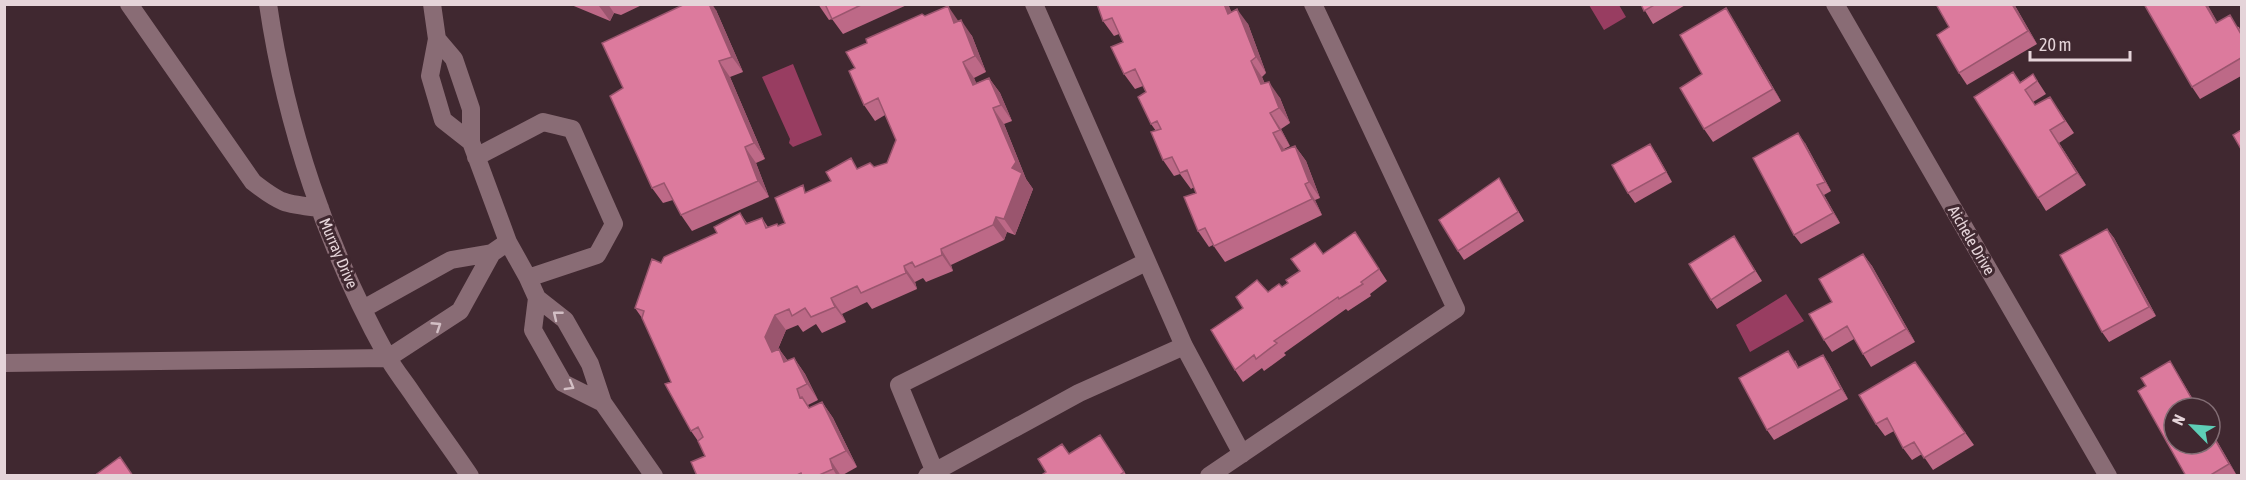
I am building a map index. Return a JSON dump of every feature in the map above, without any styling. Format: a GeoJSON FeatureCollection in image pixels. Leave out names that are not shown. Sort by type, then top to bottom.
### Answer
{"type":"FeatureCollection","features":[{"type":"Feature","properties":{"kind":"street"},"geometry":{"type":"LineString","coordinates":[[129,4],[253,182],[273,198],[285,204],[320,208]]}},
{"type":"Feature","properties":{"kind":"street","name":"Murray Drive"},"geometry":{"type":"LineString","coordinates":[[268,4],[281,78],[294,128],[320,208],[363,309],[388,358],[470,476]]}},
{"type":"Feature","properties":{"kind":"street"},"geometry":{"type":"LineString","coordinates":[[432,4],[437,39],[430,76],[443,120],[473,150]]}},
{"type":"Feature","properties":{"kind":"street"},"geometry":{"type":"LineString","coordinates":[[1034,4],[1184,346],[1242,453]]}},
{"type":"Feature","properties":{"kind":"street"},"geometry":{"type":"LineString","coordinates":[[1209,476],[1456,309],[1313,4]]}},
{"type":"Feature","properties":{"kind":"street","name":"Aichele Drive"},"geometry":{"type":"LineString","coordinates":[[1835,4],[2108,476]]}},
{"type":"Feature","properties":{"kind":"street"},"geometry":{"type":"LineString","coordinates":[[437,39],[454,59],[471,109],[473,150],[508,242],[537,298],[565,320],[590,364],[603,403],[654,476]]}},
{"type":"Feature","properties":{"kind":"street"},"geometry":{"type":"LineString","coordinates":[[437,99],[464,89]]}},
{"type":"Feature","properties":{"kind":"street"},"geometry":{"type":"LineString","coordinates":[[473,150],[543,122],[572,129],[614,224],[597,255],[528,278]]}},
{"type":"Feature","properties":{"kind":"street"},"geometry":{"type":"LineString","coordinates":[[4,363],[388,358],[460,311],[492,254],[508,242]]}},
{"type":"Feature","properties":{"kind":"street"},"geometry":{"type":"LineString","coordinates":[[363,309],[451,260],[492,254]]}},
{"type":"Feature","properties":{"kind":"street"},"geometry":{"type":"LineString","coordinates":[[1146,262],[899,385],[930,473],[1079,393],[1184,346]]}},
{"type":"Feature","properties":{"kind":"street"},"geometry":{"type":"LineString","coordinates":[[537,298],[533,330],[563,383],[603,403]]}},
{"type":"Feature","properties":{"kind":"street"},"geometry":{"type":"LineString","coordinates":[[548,357],[575,339]]}},
{"type":"Feature","properties":{"kind":"shaded area"},"geometry":{"type":"Polygon","coordinates":[[[1589,5],[1619,5],[1626,17],[1604,30],[1589,5]]]}},
{"type":"Feature","properties":{"kind":"shaded area"},"geometry":{"type":"Polygon","coordinates":[[[793,64],[822,135],[793,147],[789,143],[790,139],[762,77],[793,64]]]}},
{"type":"Feature","properties":{"kind":"shaded area"},"geometry":{"type":"Polygon","coordinates":[[[1786,294],[1804,321],[1750,352],[1736,325],[1786,294]]]}},
{"type":"Feature","properties":{"kind":"building"},"geometry":{"type":"Polygon","coordinates":[[[685,4],[709,4],[732,57],[719,61],[754,143],[745,147],[758,181],[681,215],[664,183],[652,188],[610,96],[623,88],[602,43],[685,4]]]}},
{"type":"Feature","properties":{"kind":"building"},"geometry":{"type":"Polygon","coordinates":[[[825,4],[863,4],[832,19],[825,4]]]}},
{"type":"Feature","properties":{"kind":"building"},"geometry":{"type":"Polygon","coordinates":[[[1097,4],[1224,4],[1228,14],[1237,9],[1256,57],[1251,61],[1261,84],[1269,82],[1279,108],[1270,113],[1280,130],[1273,133],[1282,151],[1295,146],[1309,182],[1305,184],[1312,199],[1214,246],[1205,228],[1198,231],[1184,197],[1196,193],[1187,170],[1180,173],[1172,157],[1163,160],[1151,132],[1161,129],[1157,121],[1151,124],[1138,97],[1146,92],[1135,69],[1124,74],[1111,47],[1123,42],[1112,18],[1103,21],[1097,4]]]}},
{"type":"Feature","properties":{"kind":"building"},"geometry":{"type":"Polygon","coordinates":[[[1641,4],[1656,4],[1644,11],[1641,4]]]}},
{"type":"Feature","properties":{"kind":"building"},"geometry":{"type":"Polygon","coordinates":[[[1936,4],[2012,4],[2028,31],[1959,73],[1937,35],[1949,27],[1936,4]]]}},
{"type":"Feature","properties":{"kind":"building"},"geometry":{"type":"Polygon","coordinates":[[[2144,4],[2205,4],[2216,23],[2230,15],[2241,34],[2241,58],[2192,87],[2144,4]]]}},
{"type":"Feature","properties":{"kind":"building"},"geometry":{"type":"Polygon","coordinates":[[[948,6],[954,23],[961,20],[975,56],[963,62],[973,85],[989,78],[1001,105],[993,108],[1016,162],[1012,168],[1022,173],[1004,219],[996,217],[993,225],[941,249],[942,255],[915,267],[912,262],[904,266],[906,273],[861,293],[857,286],[831,298],[835,307],[811,317],[805,308],[792,316],[789,309],[775,315],[765,337],[772,352],[779,349],[784,362],[794,358],[807,384],[797,389],[800,398],[802,397],[809,408],[822,402],[846,451],[830,459],[833,469],[817,476],[802,476],[801,473],[795,476],[697,476],[691,462],[705,456],[698,441],[703,437],[698,427],[691,431],[665,384],[671,382],[642,318],[644,311],[635,308],[652,259],[661,263],[664,257],[717,233],[714,227],[740,213],[746,224],[762,218],[766,228],[785,223],[775,198],[803,185],[805,193],[831,181],[826,172],[851,158],[857,169],[870,163],[874,167],[887,163],[896,140],[878,98],[864,105],[849,71],[855,68],[846,52],[867,43],[866,39],[922,14],[925,16],[948,6]]]}},
{"type":"Feature","properties":{"kind":"building"},"geometry":{"type":"Polygon","coordinates":[[[1726,8],[1773,89],[1704,129],[1680,88],[1702,74],[1680,35],[1726,8]]]}},
{"type":"Feature","properties":{"kind":"building"},"geometry":{"type":"Polygon","coordinates":[[[2013,72],[2020,83],[2033,74],[2037,81],[2025,90],[2035,105],[2050,97],[2065,121],[2050,130],[2077,173],[2038,198],[1974,97],[2013,72]]]}},
{"type":"Feature","properties":{"kind":"building"},"geometry":{"type":"Polygon","coordinates":[[[2241,130],[2241,149],[2233,135],[2241,130]]]}},
{"type":"Feature","properties":{"kind":"building"},"geometry":{"type":"Polygon","coordinates":[[[1798,133],[1825,182],[1817,185],[1833,213],[1794,235],[1753,158],[1798,133]]]}},
{"type":"Feature","properties":{"kind":"building"},"geometry":{"type":"Polygon","coordinates":[[[1650,144],[1666,172],[1628,193],[1612,165],[1650,144]]]}},
{"type":"Feature","properties":{"kind":"building"},"geometry":{"type":"Polygon","coordinates":[[[1499,178],[1518,212],[1458,251],[1439,220],[1499,178]]]}},
{"type":"Feature","properties":{"kind":"building"},"geometry":{"type":"Polygon","coordinates":[[[2107,229],[2149,307],[2102,332],[2060,255],[2107,229]]]}},
{"type":"Feature","properties":{"kind":"building"},"geometry":{"type":"Polygon","coordinates":[[[1355,232],[1379,269],[1361,282],[1363,284],[1339,299],[1338,297],[1274,341],[1277,343],[1256,359],[1254,355],[1235,370],[1211,330],[1243,308],[1236,297],[1257,280],[1268,292],[1279,284],[1282,287],[1288,283],[1286,280],[1300,271],[1291,259],[1315,243],[1323,254],[1355,232]]]}},
{"type":"Feature","properties":{"kind":"building"},"geometry":{"type":"Polygon","coordinates":[[[1734,236],[1755,271],[1711,300],[1689,264],[1734,236]]]}},
{"type":"Feature","properties":{"kind":"building"},"geometry":{"type":"Polygon","coordinates":[[[1863,254],[1906,329],[1863,354],[1847,326],[1824,340],[1809,314],[1832,302],[1819,279],[1863,254]]]}},
{"type":"Feature","properties":{"kind":"building"},"geometry":{"type":"Polygon","coordinates":[[[1788,351],[1798,368],[1823,355],[1841,389],[1767,430],[1739,378],[1788,351]]]}},
{"type":"Feature","properties":{"kind":"building"},"geometry":{"type":"Polygon","coordinates":[[[2170,361],[2190,396],[2162,396],[2162,434],[2138,391],[2146,386],[2141,378],[2170,361]]]}},
{"type":"Feature","properties":{"kind":"building"},"geometry":{"type":"Polygon","coordinates":[[[1915,362],[1965,433],[1924,458],[1914,442],[1903,448],[1887,418],[1876,424],[1859,395],[1915,362]]]}},
{"type":"Feature","properties":{"kind":"building"},"geometry":{"type":"Polygon","coordinates":[[[1100,435],[1124,472],[1118,476],[1040,476],[1046,472],[1038,459],[1062,444],[1069,454],[1100,435]]]}},
{"type":"Feature","properties":{"kind":"building"},"geometry":{"type":"Polygon","coordinates":[[[2222,452],[2229,464],[2209,476],[2186,476],[2175,456],[2222,456],[2222,452]]]}},
{"type":"Feature","properties":{"kind":"building"},"geometry":{"type":"Polygon","coordinates":[[[120,457],[133,476],[94,476],[120,457]]]}}]}
